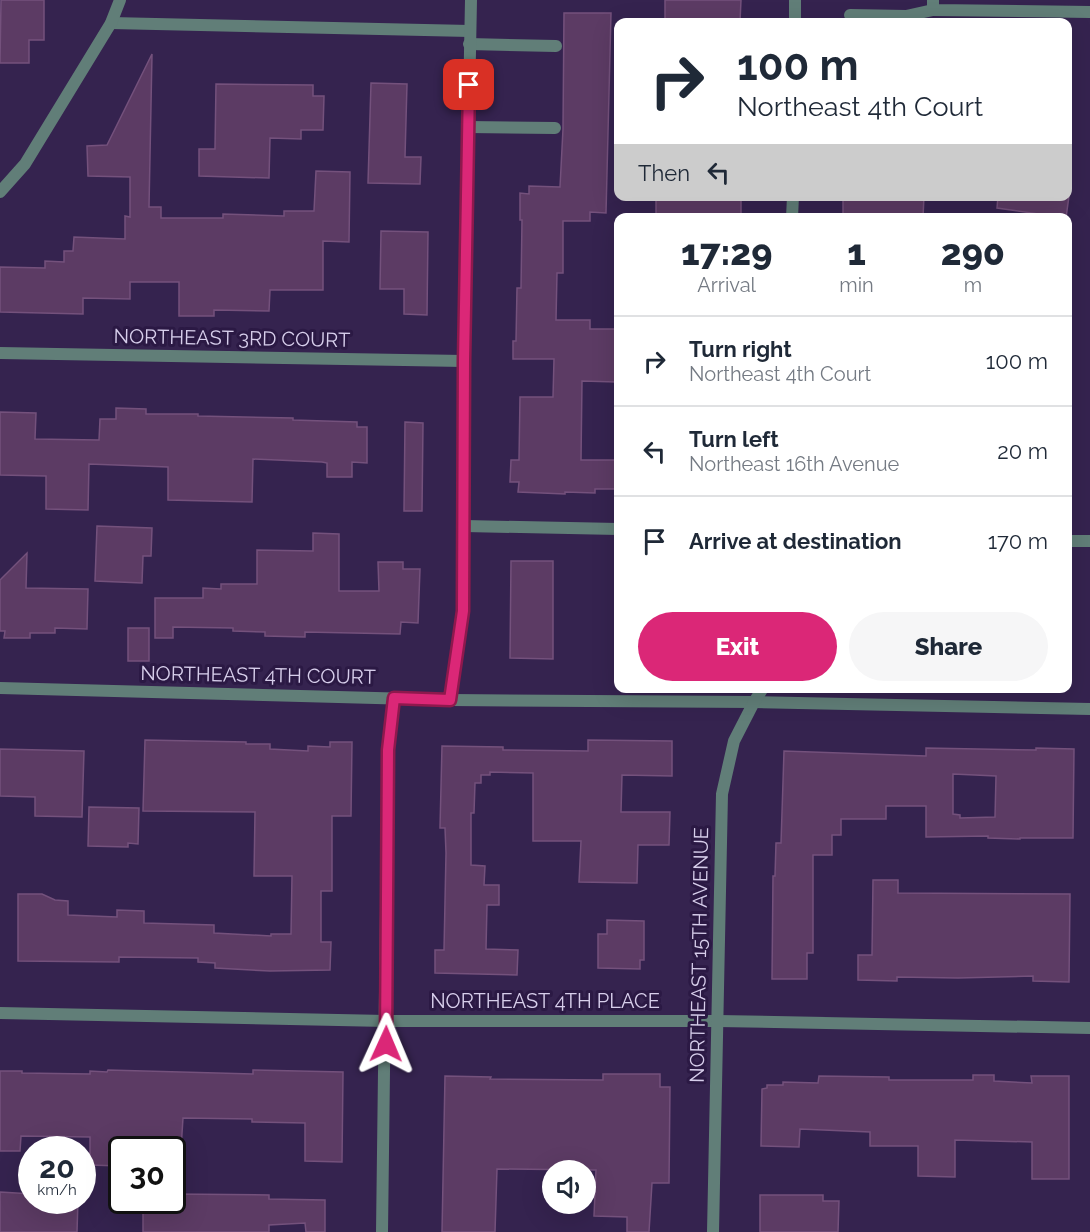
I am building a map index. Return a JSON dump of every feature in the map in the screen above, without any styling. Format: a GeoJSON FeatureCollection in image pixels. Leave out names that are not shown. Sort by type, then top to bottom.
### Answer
{"type":"FeatureCollection","features":[{"type":"Feature","properties":{"kind":"street"},"geometry":{"type":"LineString","coordinates":[[0,192],[25,164],[111,23],[120,0]]}},
{"type":"Feature","properties":{"kind":"street"},"geometry":{"type":"LineString","coordinates":[[450,700],[463,611],[464,361],[471,0]]}},
{"type":"Feature","properties":{"kind":"street"},"geometry":{"type":"LineString","coordinates":[[795,0],[795,18]]}},
{"type":"Feature","properties":{"kind":"street"},"geometry":{"type":"LineString","coordinates":[[850,15],[906,16],[933,5],[1090,12]]}},
{"type":"Feature","properties":{"kind":"street"},"geometry":{"type":"LineString","coordinates":[[111,23],[470,31]]}},
{"type":"Feature","properties":{"kind":"street"},"geometry":{"type":"LineString","coordinates":[[470,44],[556,46]]}},
{"type":"Feature","properties":{"kind":"street"},"geometry":{"type":"LineString","coordinates":[[468,127],[555,128]]}},
{"type":"Feature","properties":{"kind":"street","name":"NORTHEAST 3RD COURT"},"geometry":{"type":"LineString","coordinates":[[0,353],[464,361]]}},
{"type":"Feature","properties":{"kind":"street"},"geometry":{"type":"LineString","coordinates":[[465,526],[614,529]]}},
{"type":"Feature","properties":{"kind":"street"},"geometry":{"type":"LineString","coordinates":[[1072,541],[1090,542]]}},
{"type":"Feature","properties":{"kind":"street","name":"NORTHEAST 4TH COURT"},"geometry":{"type":"LineString","coordinates":[[0,688],[450,700],[754,702],[1090,709]]}},
{"type":"Feature","properties":{"kind":"street","name":"NORTHEAST 15TH AVENUE"},"geometry":{"type":"LineString","coordinates":[[713,1232],[722,794],[734,741],[760,693]]}},
{"type":"Feature","properties":{"kind":"street"},"geometry":{"type":"LineString","coordinates":[[382,1232],[388,750],[394,698]]}},
{"type":"Feature","properties":{"kind":"street","name":"NORTHEAST 4TH PLACE"},"geometry":{"type":"LineString","coordinates":[[0,1013],[386,1021],[718,1021],[1090,1028]]}},
{"type":"Feature","properties":{"kind":"building"},"geometry":{"type":"Polygon","coordinates":[[[1,0],[44,0],[44,40],[29,40],[29,63],[0,63],[1,0]]]}},
{"type":"Feature","properties":{"kind":"building"},"geometry":{"type":"Polygon","coordinates":[[[665,0],[741,0],[740,18],[665,18],[665,0]]]}},
{"type":"Feature","properties":{"kind":"building"},"geometry":{"type":"Polygon","coordinates":[[[564,13],[611,13],[606,213],[590,212],[590,221],[563,221],[563,273],[557,273],[556,320],[590,320],[590,329],[614,329],[614,382],[582,381],[581,460],[614,460],[614,489],[595,489],[595,493],[565,492],[565,494],[518,492],[519,482],[510,482],[511,460],[519,460],[520,397],[553,397],[554,359],[513,359],[513,341],[516,341],[517,288],[521,288],[520,193],[529,194],[529,186],[560,187],[564,13]]]}},
{"type":"Feature","properties":{"kind":"building"},"geometry":{"type":"Polygon","coordinates":[[[152,54],[149,207],[161,207],[161,218],[223,218],[223,214],[284,216],[284,211],[314,211],[316,171],[350,172],[349,242],[323,241],[323,290],[270,290],[269,311],[214,310],[214,316],[179,316],[179,282],[130,282],[130,299],[83,298],[83,314],[0,312],[0,267],[45,268],[45,261],[64,262],[64,251],[73,251],[74,237],[125,239],[125,216],[130,217],[130,177],[88,176],[87,146],[107,145],[152,54]]]}},
{"type":"Feature","properties":{"kind":"building"},"geometry":{"type":"Polygon","coordinates":[[[371,83],[407,84],[405,157],[421,157],[420,184],[368,183],[371,83]]]}},
{"type":"Feature","properties":{"kind":"building"},"geometry":{"type":"Polygon","coordinates":[[[216,84],[313,85],[313,96],[324,96],[323,130],[301,130],[301,139],[270,138],[269,178],[199,176],[199,149],[215,149],[216,84]]]}},
{"type":"Feature","properties":{"kind":"building"},"geometry":{"type":"Polygon","coordinates":[[[656,201],[741,201],[741,213],[656,213],[656,201]]]}},
{"type":"Feature","properties":{"kind":"building"},"geometry":{"type":"Polygon","coordinates":[[[843,201],[924,201],[923,213],[843,213],[843,201]]]}},
{"type":"Feature","properties":{"kind":"building"},"geometry":{"type":"Polygon","coordinates":[[[998,201],[1068,201],[1067,213],[1032,213],[997,208],[998,201]]]}},
{"type":"Feature","properties":{"kind":"building"},"geometry":{"type":"Polygon","coordinates":[[[381,231],[428,232],[427,315],[404,314],[404,289],[380,289],[381,231]]]}},
{"type":"Feature","properties":{"kind":"building"},"geometry":{"type":"Polygon","coordinates":[[[116,408],[146,409],[146,414],[198,414],[198,416],[357,422],[357,427],[367,427],[367,463],[352,462],[352,477],[327,477],[327,463],[253,459],[252,502],[168,500],[168,467],[89,464],[88,510],[46,509],[46,476],[0,475],[0,412],[36,413],[35,439],[99,440],[100,419],[116,419],[116,408]]]}},
{"type":"Feature","properties":{"kind":"building"},"geometry":{"type":"Polygon","coordinates":[[[405,422],[423,423],[422,511],[404,511],[405,422]]]}},
{"type":"Feature","properties":{"kind":"building"},"geometry":{"type":"Polygon","coordinates":[[[97,526],[152,528],[151,556],[143,556],[142,583],[95,581],[97,526]]]}},
{"type":"Feature","properties":{"kind":"building"},"geometry":{"type":"Polygon","coordinates":[[[313,533],[339,534],[339,591],[379,591],[378,562],[403,562],[403,569],[420,569],[418,623],[401,622],[400,634],[305,632],[305,637],[265,636],[265,632],[233,631],[233,628],[173,627],[173,638],[155,638],[155,598],[203,598],[203,588],[221,589],[221,584],[257,584],[257,550],[313,551],[313,533]]]}},
{"type":"Feature","properties":{"kind":"building"},"geometry":{"type":"Polygon","coordinates":[[[27,553],[26,588],[88,589],[87,629],[55,628],[55,633],[30,633],[30,638],[4,638],[5,631],[0,631],[0,580],[27,553]]]}},
{"type":"Feature","properties":{"kind":"building"},"geometry":{"type":"Polygon","coordinates":[[[511,561],[553,561],[553,659],[510,658],[511,561]]]}},
{"type":"Feature","properties":{"kind":"building"},"geometry":{"type":"Polygon","coordinates":[[[128,628],[149,628],[149,661],[128,661],[128,628]]]}},
{"type":"Feature","properties":{"kind":"building"},"geometry":{"type":"Polygon","coordinates":[[[145,740],[246,742],[246,744],[270,744],[270,749],[308,751],[308,746],[330,747],[330,742],[352,742],[351,816],[332,816],[332,891],[321,891],[321,942],[331,942],[330,970],[270,971],[215,968],[215,963],[198,962],[198,958],[119,957],[119,962],[18,961],[18,894],[42,894],[55,900],[68,901],[68,915],[117,917],[117,910],[144,911],[144,923],[214,925],[214,933],[271,936],[271,934],[291,934],[292,876],[254,876],[255,812],[143,811],[145,740]]]}},
{"type":"Feature","properties":{"kind":"building"},"geometry":{"type":"Polygon","coordinates":[[[588,740],[672,741],[672,776],[622,775],[621,812],[670,812],[669,845],[638,845],[637,883],[579,882],[581,841],[533,841],[533,773],[490,772],[490,775],[481,775],[481,783],[475,783],[474,813],[471,813],[471,865],[485,866],[484,885],[499,885],[499,905],[487,905],[486,949],[518,950],[517,975],[435,973],[435,950],[444,950],[446,853],[445,828],[440,828],[442,746],[503,747],[503,750],[588,751],[588,740]]]}},
{"type":"Feature","properties":{"kind":"building"},"geometry":{"type":"Polygon","coordinates":[[[926,748],[1074,749],[1073,838],[926,837],[926,806],[886,806],[886,819],[841,819],[841,835],[832,835],[832,855],[813,855],[813,953],[807,953],[807,979],[772,979],[773,876],[775,876],[776,843],[781,843],[784,751],[926,756],[926,748]],[[953,774],[953,814],[960,815],[960,818],[995,817],[996,776],[953,774]]]}},
{"type":"Feature","properties":{"kind":"building"},"geometry":{"type":"Polygon","coordinates":[[[0,749],[84,751],[82,817],[35,816],[35,797],[0,796],[0,749]]]}},
{"type":"Feature","properties":{"kind":"building"},"geometry":{"type":"Polygon","coordinates":[[[89,807],[139,808],[138,844],[128,843],[128,847],[88,846],[89,807]]]}},
{"type":"Feature","properties":{"kind":"building"},"geometry":{"type":"Polygon","coordinates":[[[873,880],[898,880],[898,893],[1070,894],[1069,982],[1033,981],[1033,976],[897,977],[897,981],[858,980],[858,955],[872,955],[873,880]]]}},
{"type":"Feature","properties":{"kind":"building"},"geometry":{"type":"Polygon","coordinates":[[[607,920],[644,921],[644,960],[640,960],[640,969],[598,968],[598,934],[607,934],[607,920]]]}},
{"type":"Feature","properties":{"kind":"building"},"geometry":{"type":"Polygon","coordinates":[[[108,1070],[253,1074],[253,1070],[343,1072],[342,1162],[305,1161],[305,1123],[252,1122],[252,1119],[183,1118],[182,1136],[108,1136],[108,1166],[96,1165],[96,1136],[18,1136],[18,1151],[0,1151],[0,1071],[90,1074],[90,1071],[107,1072],[108,1070]]]}},
{"type":"Feature","properties":{"kind":"building"},"geometry":{"type":"Polygon","coordinates":[[[603,1074],[660,1074],[660,1087],[670,1087],[669,1183],[652,1183],[649,1232],[627,1232],[627,1217],[594,1216],[596,1214],[596,1160],[542,1160],[542,1169],[497,1169],[495,1232],[442,1232],[445,1076],[491,1077],[490,1079],[603,1080],[603,1074]]]}},
{"type":"Feature","properties":{"kind":"building"},"geometry":{"type":"Polygon","coordinates":[[[973,1075],[994,1075],[994,1081],[1032,1083],[1031,1076],[1069,1076],[1069,1179],[1032,1179],[1032,1142],[955,1140],[955,1177],[918,1176],[918,1146],[870,1146],[870,1132],[800,1129],[799,1147],[761,1146],[762,1089],[767,1088],[767,1085],[783,1085],[783,1082],[818,1083],[819,1076],[889,1077],[889,1080],[973,1080],[973,1075]]]}},
{"type":"Feature","properties":{"kind":"building"},"geometry":{"type":"Polygon","coordinates":[[[0,1192],[18,1193],[18,1214],[78,1214],[77,1232],[0,1232],[0,1192]]]}},
{"type":"Feature","properties":{"kind":"building"},"geometry":{"type":"Polygon","coordinates":[[[186,1194],[269,1195],[269,1199],[325,1200],[325,1232],[306,1232],[305,1223],[269,1225],[269,1232],[143,1232],[143,1214],[186,1214],[186,1194]]]}},
{"type":"Feature","properties":{"kind":"building"},"geometry":{"type":"Polygon","coordinates":[[[760,1195],[823,1195],[823,1201],[839,1201],[838,1232],[760,1232],[760,1195]]]}},
{"type":"Feature","properties":{"kind":"route"},"geometry":{"type":"LineString","coordinates":[[386,1044],[388,750],[394,698],[450,700],[463,611],[464,361],[469,85]]}}]}
